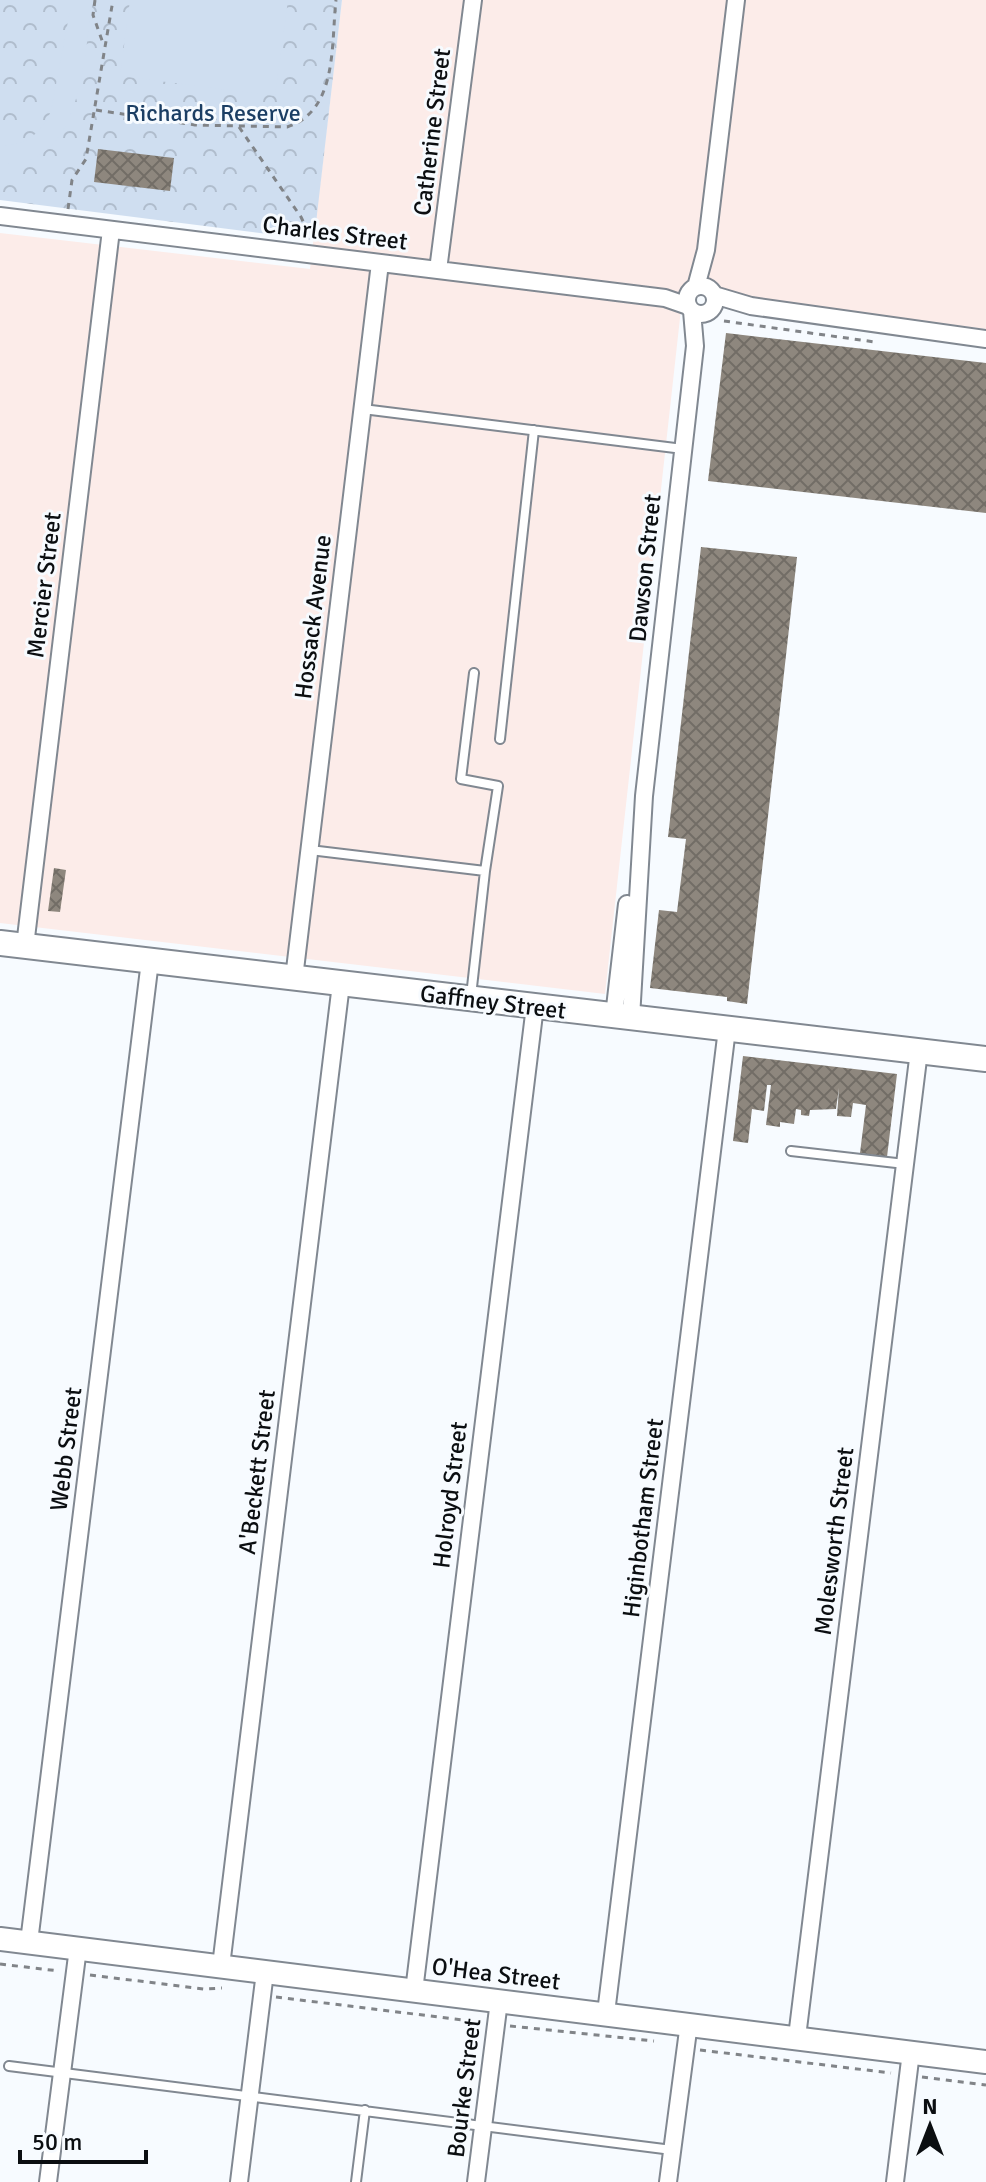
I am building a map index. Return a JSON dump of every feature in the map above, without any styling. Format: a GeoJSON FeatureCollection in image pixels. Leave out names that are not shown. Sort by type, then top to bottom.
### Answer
{"type":"FeatureCollection","features":[{"type":"Feature","properties":{"kind":"main road","name":"Gaffney Street"},"geometry":{"type":"LineString","coordinates":[[0,943],[986,1059]]}},
{"type":"Feature","properties":{"kind":"street","name":"Catherine Street"},"geometry":{"type":"LineString","coordinates":[[438,270],[473,0]]}},
{"type":"Feature","properties":{"kind":"street","name":"Dawson Street"},"geometry":{"type":"LineString","coordinates":[[622,1017],[632,862],[644,796],[736,0]]}},
{"type":"Feature","properties":{"kind":"street","name":"Charles Street"},"geometry":{"type":"LineString","coordinates":[[0,216],[751,306],[986,339]]}},
{"type":"Feature","properties":{"kind":"street","name":"Mercier Street"},"geometry":{"type":"LineString","coordinates":[[25,946],[111,230]]}},
{"type":"Feature","properties":{"kind":"street","name":"Hossack Avenue"},"geometry":{"type":"LineString","coordinates":[[294,978],[380,263]]}},
{"type":"Feature","properties":{"kind":"street","name":"Webb Street"},"geometry":{"type":"LineString","coordinates":[[29,1942],[150,961]]}},
{"type":"Feature","properties":{"kind":"street","name":"A'Beckett Street"},"geometry":{"type":"LineString","coordinates":[[221,1966],[341,984]]}},
{"type":"Feature","properties":{"kind":"street","name":"Holroyd Street"},"geometry":{"type":"LineString","coordinates":[[414,1991],[535,1006]]}},
{"type":"Feature","properties":{"kind":"street","name":"Higinbotham Street"},"geometry":{"type":"LineString","coordinates":[[606,2013],[727,1029]]}},
{"type":"Feature","properties":{"kind":"street","name":"Molesworth Street"},"geometry":{"type":"LineString","coordinates":[[797,2037],[919,1051]]}},
{"type":"Feature","properties":{"kind":"street","name":"O'Hea Street"},"geometry":{"type":"LineString","coordinates":[[0,1939],[986,2062]]}},
{"type":"Feature","properties":{"kind":"street"},"geometry":{"type":"LineString","coordinates":[[48,2182],[78,1948]]}},
{"type":"Feature","properties":{"kind":"street"},"geometry":{"type":"LineString","coordinates":[[239,2182],[265,1972]]}},
{"type":"Feature","properties":{"kind":"street","name":"Bourke Street"},"geometry":{"type":"LineString","coordinates":[[476,2182],[499,2001]]}},
{"type":"Feature","properties":{"kind":"street"},"geometry":{"type":"LineString","coordinates":[[668,2182],[689,2023]]}},
{"type":"Feature","properties":{"kind":"street"},"geometry":{"type":"LineString","coordinates":[[895,2182],[911,2052]]}},
{"type":"Feature","properties":{"kind":"lane"},"geometry":{"type":"LineString","coordinates":[[363,409],[683,449]]}},
{"type":"Feature","properties":{"kind":"lane"},"geometry":{"type":"LineString","coordinates":[[500,739],[534,430]]}},
{"type":"Feature","properties":{"kind":"lane"},"geometry":{"type":"LineString","coordinates":[[471,999],[498,786],[461,779],[474,673]]}},
{"type":"Feature","properties":{"kind":"lane"},"geometry":{"type":"LineString","coordinates":[[309,850],[485,871]]}},
{"type":"Feature","properties":{"kind":"lane"},"geometry":{"type":"LineString","coordinates":[[791,1151],[905,1164]]}},
{"type":"Feature","properties":{"kind":"lane"},"geometry":{"type":"LineString","coordinates":[[9,2066],[672,2150]]}},
{"type":"Feature","properties":{"kind":"lane"},"geometry":{"type":"LineString","coordinates":[[356,2182],[365,2110]]}},
{"type":"Feature","properties":{"kind":"path"},"geometry":{"type":"LineString","coordinates":[[95,0],[93,15],[105,50]]}},
{"type":"Feature","properties":{"kind":"path"},"geometry":{"type":"LineString","coordinates":[[68,212],[72,180],[86,159],[113,0]]}},
{"type":"Feature","properties":{"kind":"path"},"geometry":{"type":"LineString","coordinates":[[96,110],[195,125],[287,127],[299,123],[322,100],[336,0]]}},
{"type":"Feature","properties":{"kind":"path"},"geometry":{"type":"LineString","coordinates":[[239,127],[301,217],[311,238]]}},
{"type":"Feature","properties":{"kind":"shaded area"},"geometry":{"type":"Polygon","coordinates":[[[342,0],[986,0],[986,329],[683,291],[605,994],[0,923],[0,233],[310,269],[342,0]]]}},
{"type":"Feature","properties":{"kind":"green space","name":"Richards Reserve"},"geometry":{"type":"Polygon","coordinates":[[[0,0],[342,0],[314,240],[0,200],[0,0]]]}},
{"type":"Feature","properties":{"kind":"green space"},"geometry":{"type":"Polygon","coordinates":[[[72,0],[93,0],[74,106],[63,130],[48,149],[27,161],[0,163],[0,145],[18,144],[32,137],[51,111],[72,0]]]}},
{"type":"Feature","properties":{"kind":"green space"},"geometry":{"type":"Polygon","coordinates":[[[130,0],[288,0],[275,96],[120,76],[130,0]]]}},
{"type":"Feature","properties":{"kind":"building"},"geometry":{"type":"Polygon","coordinates":[[[98,149],[174,158],[170,191],[94,182],[98,149]]]}},
{"type":"Feature","properties":{"kind":"building"},"geometry":{"type":"Polygon","coordinates":[[[726,333],[986,363],[986,513],[708,481],[726,333]]]}},
{"type":"Feature","properties":{"kind":"building"},"geometry":{"type":"Polygon","coordinates":[[[701,547],[797,557],[747,1004],[727,1001],[727,997],[650,988],[659,910],[677,912],[686,839],[668,837],[701,547]]]}},
{"type":"Feature","properties":{"kind":"building"},"geometry":{"type":"Polygon","coordinates":[[[54,868],[66,870],[60,912],[48,911],[54,868]]]}},
{"type":"Feature","properties":{"kind":"building"},"geometry":{"type":"Polygon","coordinates":[[[743,1056],[897,1074],[887,1157],[860,1153],[866,1105],[853,1103],[851,1117],[837,1116],[839,1088],[836,1109],[810,1110],[809,1116],[801,1115],[801,1110],[796,1109],[794,1124],[780,1122],[780,1127],[766,1125],[771,1085],[767,1085],[764,1111],[752,1109],[748,1143],[733,1141],[743,1056]]]}}]}
